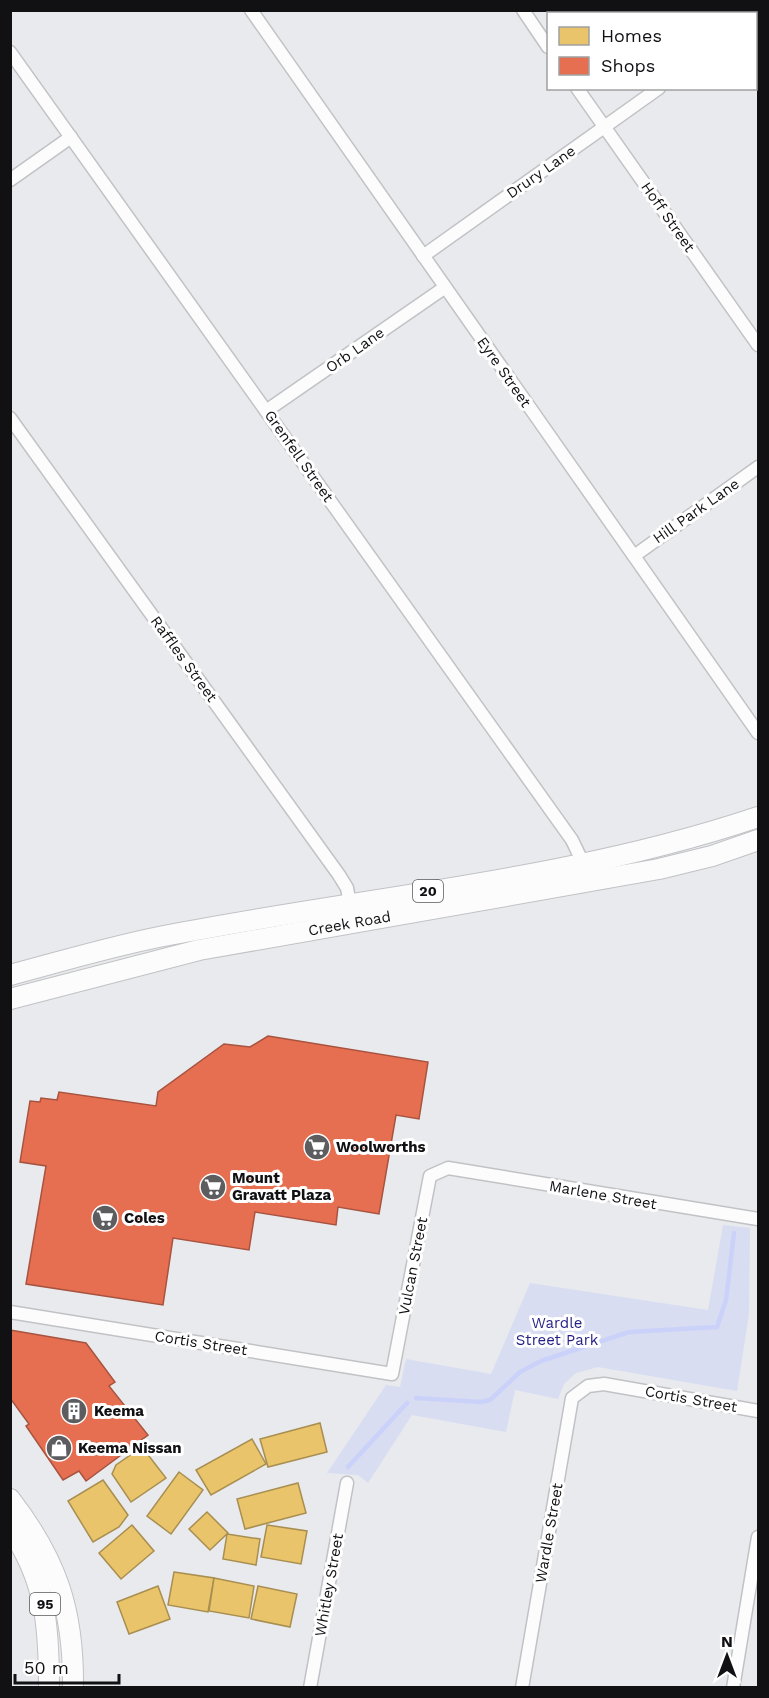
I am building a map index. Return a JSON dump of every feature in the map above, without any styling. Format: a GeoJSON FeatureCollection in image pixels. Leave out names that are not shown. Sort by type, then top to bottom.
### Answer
{"type":"FeatureCollection","features":[{"type":"Feature","properties":{"kind":"main road","name":"Creek Road"},"geometry":{"type":"LineString","coordinates":[[10,975],[167,935],[583,863],[695,838],[759,817]]}},
{"type":"Feature","properties":{"kind":"main road","name":"Creek Road"},"geometry":{"type":"LineString","coordinates":[[10,999],[199,950],[659,869],[712,856],[759,840]]}},
{"type":"Feature","properties":{"kind":"main road","name":"95"},"geometry":{"type":"LineString","coordinates":[[10,1499],[42,1543],[62,1588],[72,1644],[74,1688]]}},
{"type":"Feature","properties":{"kind":"main road","name":"95"},"geometry":{"type":"LineString","coordinates":[[10,1528],[28,1558],[45,1604],[48,1626],[49,1688]]}},
{"type":"Feature","properties":{"kind":"street","name":"Eyre Street"},"geometry":{"type":"LineString","coordinates":[[250,10],[759,733]]}},
{"type":"Feature","properties":{"kind":"street"},"geometry":{"type":"LineString","coordinates":[[523,10],[547,44]]}},
{"type":"Feature","properties":{"kind":"street","name":"Grenfell Street"},"geometry":{"type":"LineString","coordinates":[[10,52],[572,840],[583,863]]}},
{"type":"Feature","properties":{"kind":"street","name":"Hoff Street"},"geometry":{"type":"LineString","coordinates":[[578,90],[759,345]]}},
{"type":"Feature","properties":{"kind":"street","name":"Drury Lane"},"geometry":{"type":"LineString","coordinates":[[423,256],[656,90]]}},
{"type":"Feature","properties":{"kind":"street"},"geometry":{"type":"LineString","coordinates":[[10,180],[71,137]]}},
{"type":"Feature","properties":{"kind":"street","name":"Orb Lane"},"geometry":{"type":"LineString","coordinates":[[266,411],[444,288]]}},
{"type":"Feature","properties":{"kind":"street","name":"Raffles Street"},"geometry":{"type":"LineString","coordinates":[[10,418],[339,875],[347,888],[350,904]]}},
{"type":"Feature","properties":{"kind":"street","name":"Hill Park Lane"},"geometry":{"type":"LineString","coordinates":[[634,556],[759,467]]}},
{"type":"Feature","properties":{"kind":"street","name":"Marlene Street"},"geometry":{"type":"LineString","coordinates":[[448,1168],[759,1219]]}},
{"type":"Feature","properties":{"kind":"street","name":"Vulcan Street"},"geometry":{"type":"LineString","coordinates":[[392,1374],[430,1176],[448,1168]]}},
{"type":"Feature","properties":{"kind":"street","name":"Cortis Street"},"geometry":{"type":"LineString","coordinates":[[10,1312],[392,1374]]}},
{"type":"Feature","properties":{"kind":"street","name":"Cortis Street"},"geometry":{"type":"LineString","coordinates":[[588,1386],[604,1384],[759,1411]]}},
{"type":"Feature","properties":{"kind":"street","name":"Wardle Street"},"geometry":{"type":"LineString","coordinates":[[522,1688],[572,1398],[588,1386]]}},
{"type":"Feature","properties":{"kind":"street","name":"Whitley Street"},"geometry":{"type":"LineString","coordinates":[[310,1688],[347,1483]]}},
{"type":"Feature","properties":{"kind":"street"},"geometry":{"type":"LineString","coordinates":[[733,1688],[759,1537]]}},
{"type":"Feature","properties":{"kind":"green space","name":"Wardle Street Park"},"geometry":{"type":"Polygon","coordinates":[[[723,1225],[750,1228],[749,1314],[737,1391],[598,1367],[576,1373],[564,1384],[558,1399],[515,1390],[506,1432],[412,1415],[368,1483],[358,1475],[327,1473],[386,1385],[400,1387],[406,1359],[491,1374],[530,1283],[708,1310],[723,1225]]]}},
{"type":"Feature","properties":{"kind":"building: Homes"},"geometry":{"type":"Polygon","coordinates":[[[320,1423],[327,1452],[268,1467],[260,1439],[320,1423]]]}},
{"type":"Feature","properties":{"kind":"building: Homes"},"geometry":{"type":"Polygon","coordinates":[[[252,1439],[266,1464],[211,1495],[196,1470],[252,1439]]]}},
{"type":"Feature","properties":{"kind":"building: Homes"},"geometry":{"type":"Polygon","coordinates":[[[142,1447],[166,1478],[131,1502],[112,1474],[116,1465],[142,1447]]]}},
{"type":"Feature","properties":{"kind":"building: Homes"},"geometry":{"type":"Polygon","coordinates":[[[179,1472],[203,1490],[171,1534],[147,1516],[179,1472]]]}},
{"type":"Feature","properties":{"kind":"building: Homes"},"geometry":{"type":"Polygon","coordinates":[[[103,1480],[128,1515],[119,1527],[93,1542],[68,1501],[103,1480]]]}},
{"type":"Feature","properties":{"kind":"building: Homes"},"geometry":{"type":"Polygon","coordinates":[[[298,1483],[306,1513],[245,1529],[237,1499],[298,1483]]]}},
{"type":"Feature","properties":{"kind":"building: Homes"},"geometry":{"type":"Polygon","coordinates":[[[207,1512],[228,1533],[210,1550],[189,1529],[207,1512]]]}},
{"type":"Feature","properties":{"kind":"building: Homes"},"geometry":{"type":"Polygon","coordinates":[[[132,1525],[154,1551],[121,1579],[99,1553],[132,1525]]]}},
{"type":"Feature","properties":{"kind":"building: Homes"},"geometry":{"type":"Polygon","coordinates":[[[267,1525],[307,1531],[301,1564],[261,1557],[267,1525]]]}},
{"type":"Feature","properties":{"kind":"building: Homes"},"geometry":{"type":"Polygon","coordinates":[[[227,1534],[260,1539],[256,1565],[223,1559],[227,1534]]]}},
{"type":"Feature","properties":{"kind":"building: Homes"},"geometry":{"type":"Polygon","coordinates":[[[174,1572],[214,1578],[208,1612],[168,1605],[174,1572]]]}},
{"type":"Feature","properties":{"kind":"building: Homes"},"geometry":{"type":"Polygon","coordinates":[[[214,1578],[254,1586],[249,1618],[209,1611],[214,1578]]]}},
{"type":"Feature","properties":{"kind":"building: Homes"},"geometry":{"type":"Polygon","coordinates":[[[158,1586],[170,1619],[129,1634],[117,1602],[158,1586]]]}},
{"type":"Feature","properties":{"kind":"building: Homes"},"geometry":{"type":"Polygon","coordinates":[[[258,1586],[297,1594],[290,1627],[251,1619],[258,1586]]]}},
{"type":"Feature","properties":{"kind":"building: Shops","name":"Mount Gravatt Plaza"},"geometry":{"type":"Polygon","coordinates":[[[268,1036],[428,1062],[419,1119],[396,1115],[379,1214],[338,1207],[336,1225],[255,1212],[249,1250],[173,1238],[163,1305],[26,1284],[46,1166],[20,1162],[30,1101],[40,1102],[41,1098],[57,1100],[59,1092],[156,1106],[158,1092],[224,1044],[250,1047],[268,1036]]]}},
{"type":"Feature","properties":{"kind":"building: Shops","name":"Keema"},"geometry":{"type":"Polygon","coordinates":[[[10,1330],[86,1343],[115,1382],[109,1386],[148,1435],[86,1481],[79,1471],[63,1480],[26,1426],[29,1424],[10,1398],[10,1330]]]}},
{"type":"Feature","properties":{"kind":"waterway"},"geometry":{"type":"LineString","coordinates":[[416,1398],[481,1402],[490,1400],[520,1372],[541,1361],[629,1332],[717,1327],[726,1300],[734,1233]]}},
{"type":"Feature","properties":{"kind":"waterway"},"geometry":{"type":"LineString","coordinates":[[348,1467],[407,1403]]}},
{"type":"Feature","properties":{"kind":"place","name":"Woolworths"},"geometry":{"type":"Point","coordinates":[317,1147]}},
{"type":"Feature","properties":{"kind":"place","name":"Mount Gravatt Plaza"},"geometry":{"type":"Point","coordinates":[213,1187]}},
{"type":"Feature","properties":{"kind":"place","name":"Coles"},"geometry":{"type":"Point","coordinates":[105,1218]}},
{"type":"Feature","properties":{"kind":"place","name":"Keema"},"geometry":{"type":"Point","coordinates":[74,1411]}},
{"type":"Feature","properties":{"kind":"place","name":"Keema Nissan"},"geometry":{"type":"Point","coordinates":[59,1448]}}]}
